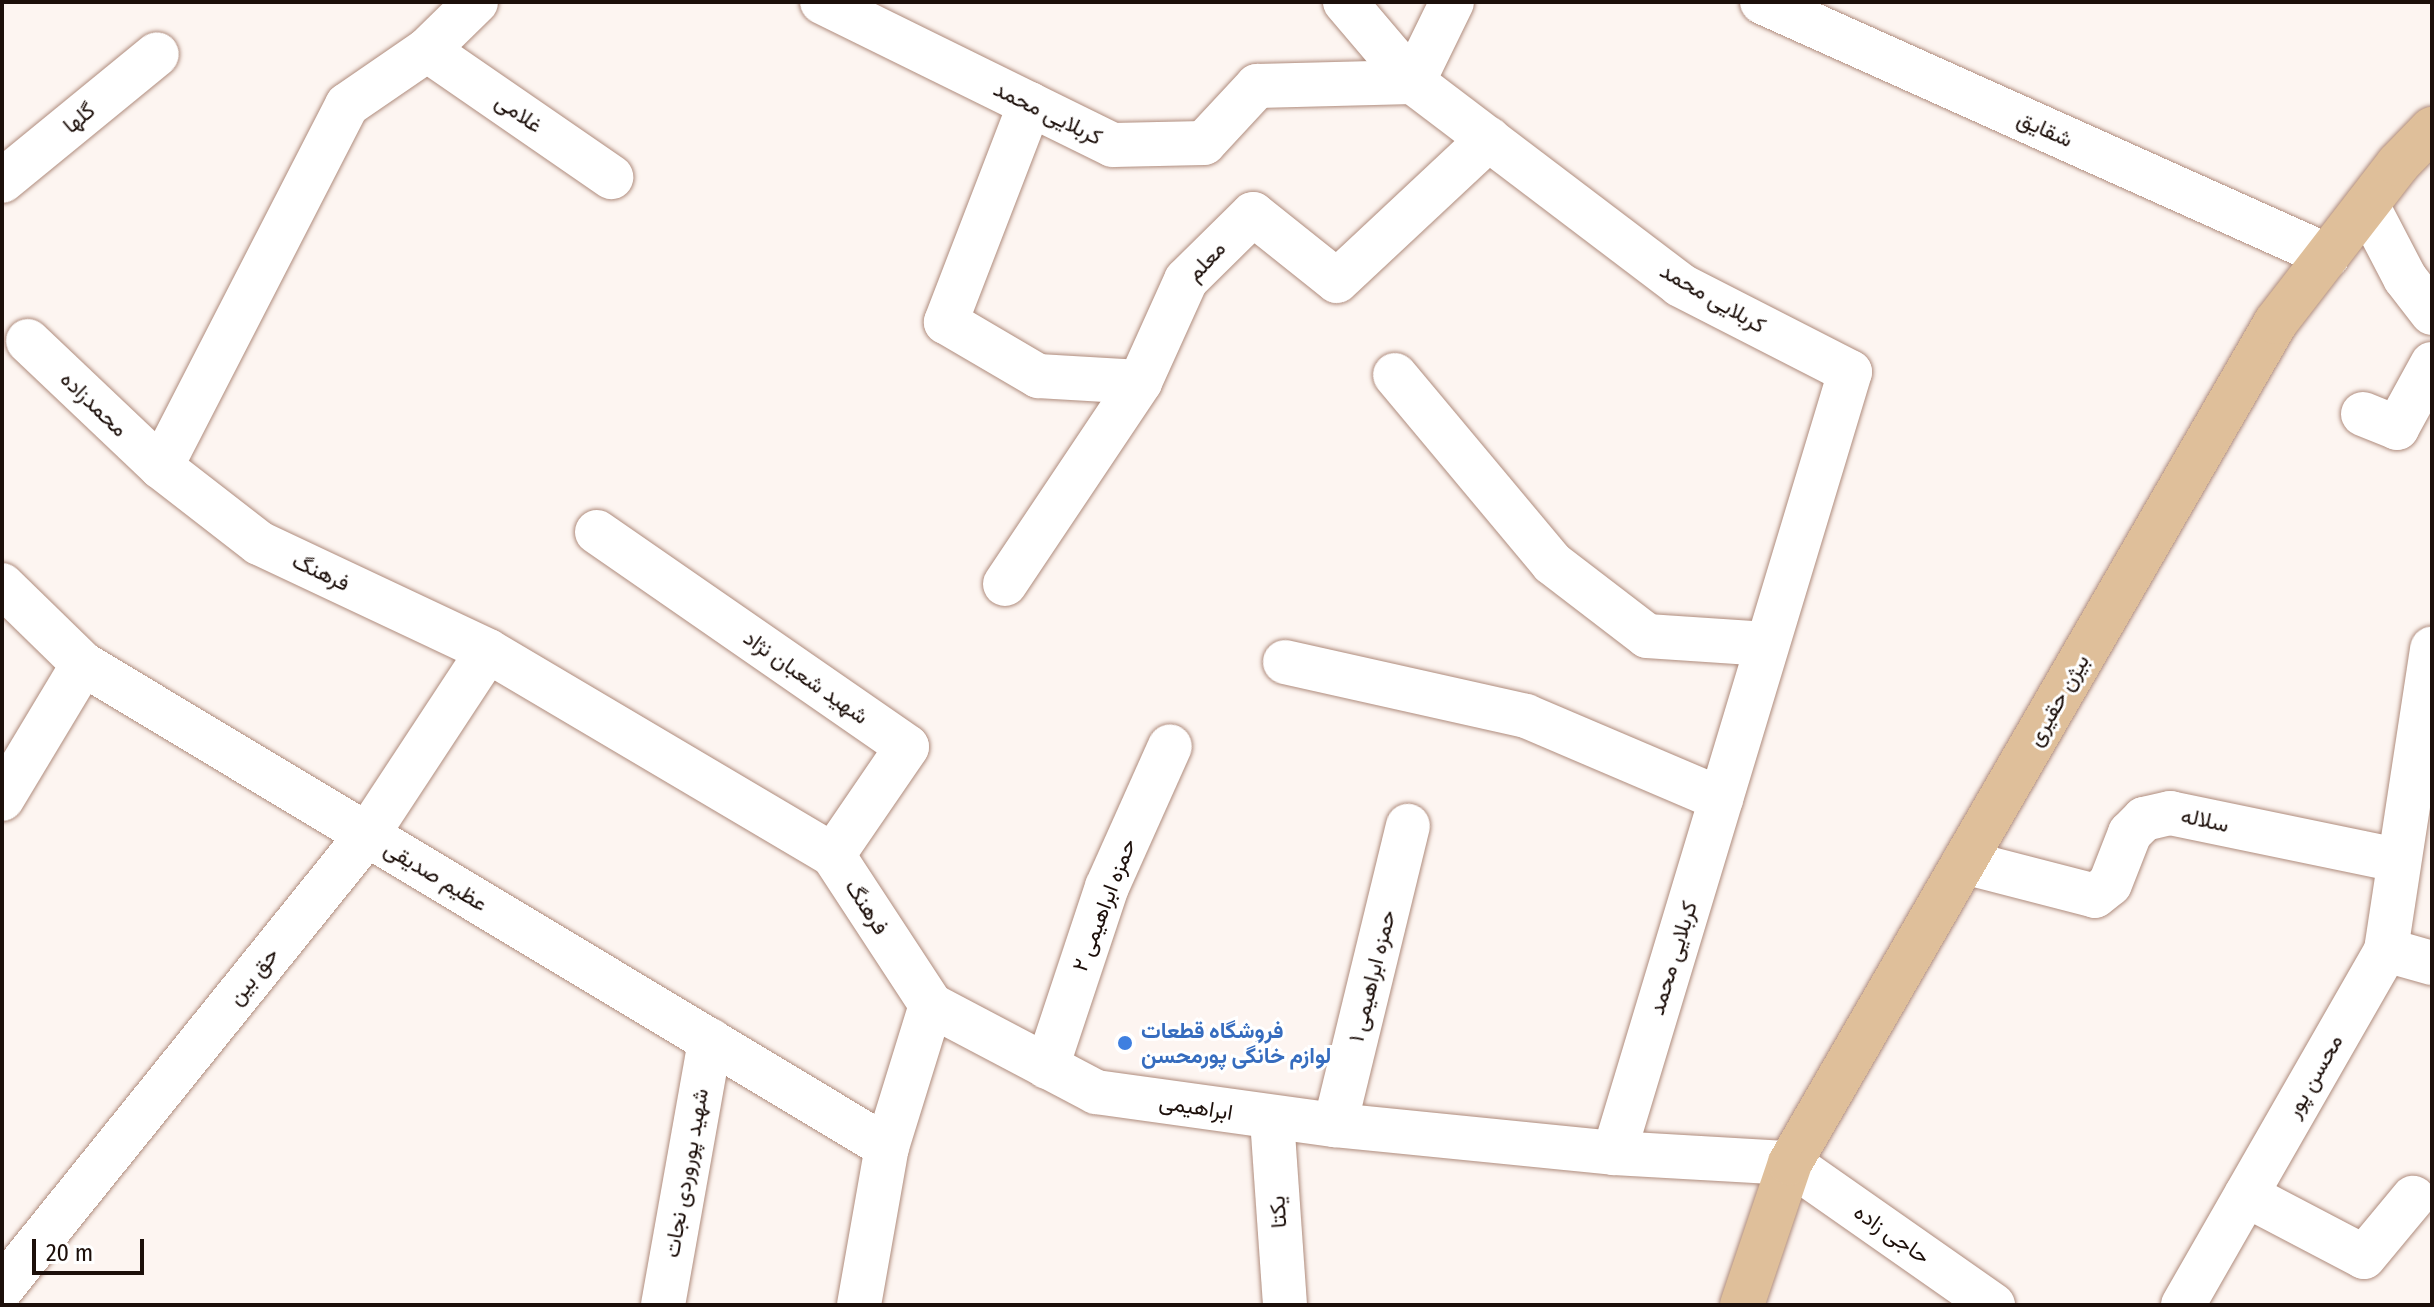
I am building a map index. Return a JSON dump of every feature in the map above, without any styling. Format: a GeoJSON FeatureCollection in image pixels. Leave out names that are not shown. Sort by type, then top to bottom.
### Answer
{"type":"FeatureCollection","features":[{"type":"Feature","properties":{"kind":"main road","name":"بیژن حقیری"},"geometry":{"type":"LineString","coordinates":[[1742,1305],[1790,1163],[2276,322],[2367,205],[2432,129]]}},
{"type":"Feature","properties":{"kind":"street"},"geometry":{"type":"LineString","coordinates":[[161,467],[347,105],[427,50],[476,2]]}},
{"type":"Feature","properties":{"kind":"street","name":"کربلایی محمد"},"geometry":{"type":"LineString","coordinates":[[822,2],[1113,145],[1204,143],[1257,86],[1413,82],[1680,285],[1850,372],[1614,1153]]}},
{"type":"Feature","properties":{"kind":"street"},"geometry":{"type":"LineString","coordinates":[[1345,2],[1413,82],[1452,2]]}},
{"type":"Feature","properties":{"kind":"street","name":"شقایق"},"geometry":{"type":"LineString","coordinates":[[1762,2],[2328,256]]}},
{"type":"Feature","properties":{"kind":"street","name":"غلامی"},"geometry":{"type":"LineString","coordinates":[[427,50],[611,177]]}},
{"type":"Feature","properties":{"kind":"street","name":"گلها"},"geometry":{"type":"LineString","coordinates":[[2,181],[157,54]]}},
{"type":"Feature","properties":{"kind":"street"},"geometry":{"type":"LineString","coordinates":[[1030,104],[946,322],[1038,376],[1140,382]]}},
{"type":"Feature","properties":{"kind":"street","name":"معلم"},"geometry":{"type":"LineString","coordinates":[[1005,584],[1140,382],[1186,280],[1253,214],[1337,281],[1489,139]]}},
{"type":"Feature","properties":{"kind":"street"},"geometry":{"type":"LineString","coordinates":[[2367,205],[2405,278],[2432,313]]}},
{"type":"Feature","properties":{"kind":"street","name":"محمدزاده"},"geometry":{"type":"LineString","coordinates":[[28,341],[161,467]]}},
{"type":"Feature","properties":{"kind":"street"},"geometry":{"type":"LineString","coordinates":[[2380,421],[2432,364]]}},
{"type":"Feature","properties":{"kind":"street"},"geometry":{"type":"LineString","coordinates":[[1395,375],[1552,563],[1647,636],[1767,644]]}},
{"type":"Feature","properties":{"kind":"street","name":"فرهنگ"},"geometry":{"type":"LineString","coordinates":[[161,467],[259,543],[488,651],[833,855],[931,1005]]}},
{"type":"Feature","properties":{"kind":"street","name":"شهید شعبان نژاد"},"geometry":{"type":"LineString","coordinates":[[597,532],[907,747],[833,855]]}},
{"type":"Feature","properties":{"kind":"street","name":"عظیم صدیقی"},"geometry":{"type":"LineString","coordinates":[[2,585],[83,664],[887,1147]]}},
{"type":"Feature","properties":{"kind":"street","name":"محسن پور"},"geometry":{"type":"LineString","coordinates":[[2183,1305],[2386,950],[2410,845],[2432,648]]}},
{"type":"Feature","properties":{"kind":"street","name":"حق بین"},"geometry":{"type":"LineString","coordinates":[[2,1288],[367,835],[488,651]]}},
{"type":"Feature","properties":{"kind":"street"},"geometry":{"type":"LineString","coordinates":[[1285,662],[1526,716],[1721,799]]}},
{"type":"Feature","properties":{"kind":"street"},"geometry":{"type":"LineString","coordinates":[[2,799],[83,664]]}},
{"type":"Feature","properties":{"kind":"street","name":"حمزه ابراهیمی ۲"},"geometry":{"type":"LineString","coordinates":[[1047,1067],[1107,887],[1170,746]]}},
{"type":"Feature","properties":{"kind":"street","name":"سلاله"},"geometry":{"type":"LineString","coordinates":[[1964,862],[2095,896],[2110,884],[2130,833],[2144,819],[2170,813],[2410,845]]}},
{"type":"Feature","properties":{"kind":"street","name":"حمزه ابراهیمی ۱"},"geometry":{"type":"LineString","coordinates":[[1335,1125],[1408,826]]}},
{"type":"Feature","properties":{"kind":"street"},"geometry":{"type":"LineString","coordinates":[[2386,950],[2432,963]]}},
{"type":"Feature","properties":{"kind":"street"},"geometry":{"type":"LineString","coordinates":[[859,1305],[887,1147],[931,1005]]}},
{"type":"Feature","properties":{"kind":"street","name":"ابراهیمی"},"geometry":{"type":"LineString","coordinates":[[931,1005],[1096,1092],[1272,1119],[1614,1153],[1790,1163]]}},
{"type":"Feature","properties":{"kind":"street","name":"شهید پوروردی نجات"},"geometry":{"type":"LineString","coordinates":[[663,1305],[710,1040]]}},
{"type":"Feature","properties":{"kind":"street","name":"یکتا"},"geometry":{"type":"LineString","coordinates":[[1272,1119],[1285,1305]]}},
{"type":"Feature","properties":{"kind":"street","name":"حاجی زاده"},"geometry":{"type":"LineString","coordinates":[[1790,1163],[1993,1305]]}},
{"type":"Feature","properties":{"kind":"street"},"geometry":{"type":"LineString","coordinates":[[2246,1195],[2364,1257],[2413,1198]]}},
{"type":"Feature","properties":{"kind":"place","name":"فروشگاه قطعات لوازم خانگی پورمحسن"},"geometry":{"type":"Point","coordinates":[1125,1043]}}]}
